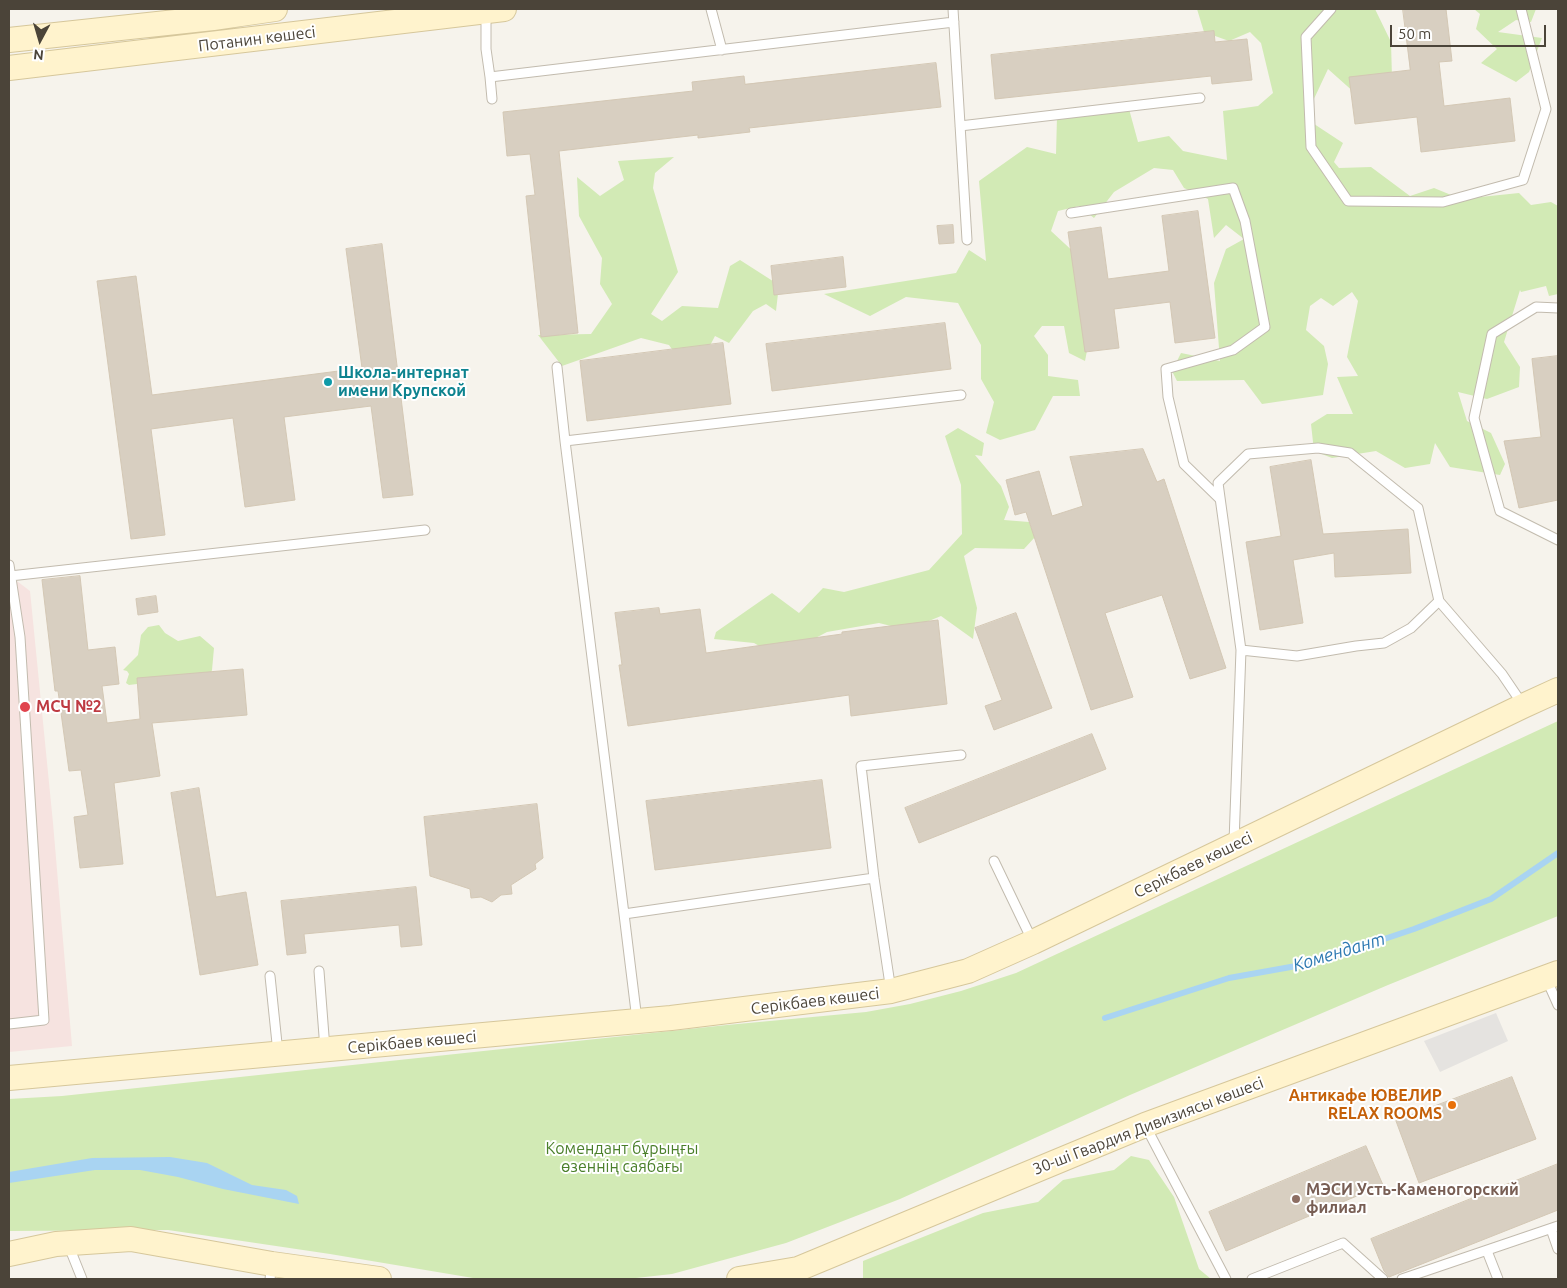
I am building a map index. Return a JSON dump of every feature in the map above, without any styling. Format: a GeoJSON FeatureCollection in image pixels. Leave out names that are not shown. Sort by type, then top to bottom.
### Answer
{"type":"FeatureCollection","features":[{"type":"Feature","properties":{"kind":"street","name":"Потанин көшесі"},"geometry":{"type":"LineString","coordinates":[[9,40],[213,13],[275,9]]}},
{"type":"Feature","properties":{"kind":"street","name":"Потанин көшесі"},"geometry":{"type":"LineString","coordinates":[[9,68],[495,10]]}},
{"type":"Feature","properties":{"kind":"street","name":"Серікбаев көшесі"},"geometry":{"type":"LineString","coordinates":[[9,1078],[637,1021],[891,991],[968,971],[1033,942],[1558,690]]}},
{"type":"Feature","properties":{"kind":"street","name":"30-ші Гвардия Дивизиясы көшесі"},"geometry":{"type":"LineString","coordinates":[[740,1279],[801,1274],[1145,1124],[1552,975]]}},
{"type":"Feature","properties":{"kind":"street"},"geometry":{"type":"LineString","coordinates":[[9,1254],[56,1244],[131,1239],[271,1272],[379,1279]]}},
{"type":"Feature","properties":{"kind":"lane"},"geometry":{"type":"LineString","coordinates":[[711,9],[722,50]]}},
{"type":"Feature","properties":{"kind":"lane"},"geometry":{"type":"LineString","coordinates":[[953,9],[967,240]]}},
{"type":"Feature","properties":{"kind":"lane"},"geometry":{"type":"LineString","coordinates":[[1331,9],[1306,37],[1311,147],[1348,202],[1442,202],[1523,180],[1546,109],[1520,9]]}},
{"type":"Feature","properties":{"kind":"lane"},"geometry":{"type":"LineString","coordinates":[[492,99],[486,49],[495,10]]}},
{"type":"Feature","properties":{"kind":"lane"},"geometry":{"type":"LineString","coordinates":[[490,77],[954,22]]}},
{"type":"Feature","properties":{"kind":"lane"},"geometry":{"type":"LineString","coordinates":[[960,126],[1200,98]]}},
{"type":"Feature","properties":{"kind":"lane"},"geometry":{"type":"LineString","coordinates":[[1071,213],[1233,188],[1245,221],[1265,327],[1233,350],[1166,369],[1168,397],[1184,464],[1220,499]]}},
{"type":"Feature","properties":{"kind":"lane"},"geometry":{"type":"LineString","coordinates":[[1558,308],[1536,306],[1492,334],[1474,418],[1500,511],[1558,540]]}},
{"type":"Feature","properties":{"kind":"lane"},"geometry":{"type":"LineString","coordinates":[[557,367],[637,1021]]}},
{"type":"Feature","properties":{"kind":"lane"},"geometry":{"type":"LineString","coordinates":[[565,441],[961,395]]}},
{"type":"Feature","properties":{"kind":"lane"},"geometry":{"type":"LineString","coordinates":[[1234,845],[1241,650],[1218,483],[1248,454],[1318,448],[1350,453],[1418,508],[1439,601],[1502,674],[1524,706]]}},
{"type":"Feature","properties":{"kind":"lane"},"geometry":{"type":"LineString","coordinates":[[10,576],[425,530]]}},
{"type":"Feature","properties":{"kind":"lane"},"geometry":{"type":"LineString","coordinates":[[9,565],[20,638],[44,1020],[9,1024]]}},
{"type":"Feature","properties":{"kind":"lane"},"geometry":{"type":"LineString","coordinates":[[1241,650],[1297,656],[1384,643],[1411,628],[1439,601]]}},
{"type":"Feature","properties":{"kind":"lane"},"geometry":{"type":"LineString","coordinates":[[891,991],[874,878],[861,766],[961,754]]}},
{"type":"Feature","properties":{"kind":"lane"},"geometry":{"type":"LineString","coordinates":[[994,861],[1033,942]]}},
{"type":"Feature","properties":{"kind":"lane"},"geometry":{"type":"LineString","coordinates":[[624,914],[874,878]]}},
{"type":"Feature","properties":{"kind":"lane"},"geometry":{"type":"LineString","coordinates":[[319,972],[325,1050]]}},
{"type":"Feature","properties":{"kind":"lane"},"geometry":{"type":"LineString","coordinates":[[1552,975],[1558,1005]]}},
{"type":"Feature","properties":{"kind":"lane"},"geometry":{"type":"LineString","coordinates":[[270,976],[278,1054]]}},
{"type":"Feature","properties":{"kind":"lane"},"geometry":{"type":"LineString","coordinates":[[1145,1124],[1226,1279]]}},
{"type":"Feature","properties":{"kind":"lane"},"geometry":{"type":"LineString","coordinates":[[1402,1279],[1554,1228],[1558,1249]]}},
{"type":"Feature","properties":{"kind":"lane"},"geometry":{"type":"LineString","coordinates":[[68,1243],[82,1279]]}},
{"type":"Feature","properties":{"kind":"lane"},"geometry":{"type":"LineString","coordinates":[[1252,1279],[1343,1243],[1383,1279]]}},
{"type":"Feature","properties":{"kind":"lane"},"geometry":{"type":"LineString","coordinates":[[1488,1251],[1498,1279]]}},
{"type":"Feature","properties":{"kind":"shaded area","name":"МСЧ №2"},"geometry":{"type":"Polygon","coordinates":[[[9,575],[30,591],[53,823],[72,1046],[9,1052],[9,575]]]}},
{"type":"Feature","properties":{"kind":"shaded area"},"geometry":{"type":"Polygon","coordinates":[[[1496,1013],[1508,1041],[1440,1072],[1424,1041],[1496,1013]]]}},
{"type":"Feature","properties":{"kind":"green space"},"geometry":{"type":"Polygon","coordinates":[[[1197,9],[1375,9],[1391,42],[1392,78],[1356,94],[1328,69],[1305,118],[1343,143],[1334,162],[1339,168],[1371,167],[1410,196],[1434,188],[1461,199],[1519,193],[1531,205],[1551,202],[1558,206],[1558,294],[1549,296],[1546,286],[1521,292],[1520,290],[1504,342],[1520,367],[1519,387],[1487,399],[1458,392],[1467,421],[1491,433],[1505,464],[1500,475],[1450,467],[1435,443],[1430,464],[1405,468],[1376,451],[1332,458],[1314,451],[1311,424],[1327,414],[1353,414],[1337,377],[1358,376],[1347,357],[1358,301],[1352,292],[1333,306],[1321,298],[1310,306],[1306,330],[1324,346],[1328,364],[1323,395],[1262,404],[1244,380],[1177,381],[1172,371],[1181,353],[1220,361],[1214,283],[1226,249],[1244,239],[1226,225],[1214,238],[1208,199],[1184,188],[1173,170],[1154,168],[1114,192],[1094,218],[1079,206],[1058,211],[1051,231],[1078,256],[1092,325],[1085,361],[1069,353],[1064,326],[1042,326],[1034,336],[1048,355],[1048,376],[1078,380],[1080,396],[1053,396],[1035,430],[1000,440],[986,433],[994,402],[981,379],[981,345],[958,303],[906,297],[870,316],[824,294],[956,273],[969,250],[986,261],[979,181],[1027,147],[1056,154],[1057,117],[1129,109],[1138,142],[1169,136],[1183,151],[1227,160],[1223,111],[1258,106],[1273,93],[1261,43],[1250,32],[1229,41],[1204,32],[1197,9]]]}},
{"type":"Feature","properties":{"kind":"green space"},"geometry":{"type":"Polygon","coordinates":[[[1474,9],[1536,9],[1531,22],[1516,20],[1498,32],[1542,38],[1529,72],[1516,82],[1481,63],[1497,49],[1476,29],[1480,14],[1474,9]]]}},
{"type":"Feature","properties":{"kind":"green space"},"geometry":{"type":"Polygon","coordinates":[[[674,157],[655,173],[653,188],[678,272],[651,314],[662,321],[682,306],[718,308],[730,266],[740,260],[779,285],[776,311],[766,304],[753,311],[729,343],[715,336],[702,361],[680,361],[669,345],[641,338],[562,366],[538,335],[591,334],[612,304],[600,284],[602,258],[579,216],[577,177],[600,196],[624,180],[618,161],[674,157]]]}},
{"type":"Feature","properties":{"kind":"green space"},"geometry":{"type":"Polygon","coordinates":[[[958,428],[984,443],[982,456],[975,455],[1001,486],[1009,507],[1004,520],[1029,522],[1035,537],[1024,549],[975,548],[964,556],[977,608],[973,639],[941,616],[907,630],[879,623],[827,632],[779,657],[754,643],[714,639],[716,632],[772,593],[799,613],[823,588],[844,592],[929,570],[962,534],[961,485],[945,436],[958,428]]]}},
{"type":"Feature","properties":{"kind":"green space"},"geometry":{"type":"Polygon","coordinates":[[[159,625],[165,633],[178,641],[200,636],[214,648],[212,670],[207,684],[145,683],[129,685],[126,683],[129,674],[123,670],[138,655],[141,635],[148,627],[159,625]]]}},
{"type":"Feature","properties":{"kind":"green space","name":"Комендант бұрыңғы өзеннің саябағы"},"geometry":{"type":"Polygon","coordinates":[[[1558,721],[1558,916],[1388,985],[1130,1095],[900,1199],[786,1243],[672,1274],[627,1279],[479,1279],[330,1254],[168,1230],[9,1231],[9,1099],[62,1096],[727,1025],[866,1012],[910,1004],[961,991],[1016,973],[1558,721]]]}},
{"type":"Feature","properties":{"kind":"green space"},"geometry":{"type":"Polygon","coordinates":[[[1131,1156],[1149,1160],[1174,1197],[1199,1269],[1211,1279],[863,1279],[863,1261],[983,1213],[1038,1202],[1063,1180],[1114,1170],[1131,1156]]]}},
{"type":"Feature","properties":{"kind":"water"},"geometry":{"type":"Polygon","coordinates":[[[170,1157],[207,1163],[252,1185],[286,1190],[297,1196],[299,1204],[140,1170],[95,1170],[9,1183],[9,1172],[92,1158],[170,1157]]]}},
{"type":"Feature","properties":{"kind":"building"},"geometry":{"type":"Polygon","coordinates":[[[1403,9],[1446,9],[1452,61],[1439,62],[1444,106],[1510,98],[1515,141],[1421,152],[1417,117],[1355,124],[1349,77],[1410,70],[1403,9]]]}},
{"type":"Feature","properties":{"kind":"building"},"geometry":{"type":"Polygon","coordinates":[[[1214,31],[1215,42],[1247,39],[1252,80],[1212,84],[1211,76],[995,99],[991,55],[1214,31]]]}},
{"type":"Feature","properties":{"kind":"building"},"geometry":{"type":"Polygon","coordinates":[[[936,63],[941,107],[749,128],[750,132],[698,138],[698,135],[559,151],[578,333],[541,337],[526,196],[535,195],[530,154],[507,156],[503,112],[693,91],[692,82],[744,76],[745,84],[936,63]]]}},
{"type":"Feature","properties":{"kind":"building"},"geometry":{"type":"Polygon","coordinates":[[[1198,211],[1215,338],[1175,343],[1170,302],[1114,309],[1119,348],[1085,352],[1068,232],[1101,227],[1108,279],[1169,271],[1162,216],[1198,211]]]}},
{"type":"Feature","properties":{"kind":"building"},"geometry":{"type":"Polygon","coordinates":[[[953,225],[954,243],[939,244],[937,226],[953,225]]]}},
{"type":"Feature","properties":{"kind":"building","name":"Школа-интернат имени Крупской"},"geometry":{"type":"Polygon","coordinates":[[[382,244],[413,495],[383,498],[371,406],[284,417],[295,500],[245,507],[233,418],[151,429],[165,535],[131,539],[97,281],[136,276],[152,395],[362,368],[346,249],[382,244]]]}},
{"type":"Feature","properties":{"kind":"building"},"geometry":{"type":"Polygon","coordinates":[[[843,257],[846,287],[774,295],[771,266],[843,257]]]}},
{"type":"Feature","properties":{"kind":"building"},"geometry":{"type":"Polygon","coordinates":[[[945,323],[951,369],[772,391],[766,344],[945,323]]]}},
{"type":"Feature","properties":{"kind":"building"},"geometry":{"type":"Polygon","coordinates":[[[723,343],[731,404],[587,421],[580,361],[723,343]]]}},
{"type":"Feature","properties":{"kind":"building"},"geometry":{"type":"Polygon","coordinates":[[[1558,356],[1558,500],[1519,508],[1504,441],[1541,437],[1532,359],[1558,356]]]}},
{"type":"Feature","properties":{"kind":"building"},"geometry":{"type":"Polygon","coordinates":[[[1143,449],[1157,482],[1164,479],[1226,668],[1190,679],[1162,595],[1105,613],[1133,697],[1091,710],[1026,512],[1015,515],[1006,480],[1039,471],[1052,516],[1083,506],[1070,457],[1143,449]]]}},
{"type":"Feature","properties":{"kind":"building"},"geometry":{"type":"Polygon","coordinates":[[[1311,460],[1323,534],[1408,529],[1411,573],[1335,577],[1334,553],[1293,560],[1303,623],[1260,630],[1246,542],[1281,536],[1270,467],[1311,460]]]}},
{"type":"Feature","properties":{"kind":"building"},"geometry":{"type":"Polygon","coordinates":[[[80,576],[88,650],[115,647],[119,684],[102,686],[107,723],[140,719],[137,678],[243,669],[247,715],[152,723],[160,776],[114,783],[123,864],[80,868],[74,817],[88,815],[81,770],[69,771],[58,691],[55,691],[42,580],[80,576]]]}},
{"type":"Feature","properties":{"kind":"building"},"geometry":{"type":"Polygon","coordinates":[[[156,596],[158,612],[138,615],[136,599],[156,596]]]}},
{"type":"Feature","properties":{"kind":"building"},"geometry":{"type":"Polygon","coordinates":[[[659,608],[660,614],[700,609],[706,653],[842,634],[842,632],[938,620],[947,704],[851,716],[849,695],[628,726],[619,665],[622,665],[615,613],[659,608]]]}},
{"type":"Feature","properties":{"kind":"building"},"geometry":{"type":"Polygon","coordinates":[[[1016,613],[1052,708],[994,730],[985,706],[1002,700],[975,628],[1016,613]]]}},
{"type":"Feature","properties":{"kind":"building"},"geometry":{"type":"Polygon","coordinates":[[[1092,734],[1106,769],[919,843],[905,808],[1092,734]]]}},
{"type":"Feature","properties":{"kind":"building"},"geometry":{"type":"Polygon","coordinates":[[[822,780],[831,848],[655,870],[646,801],[822,780]]]}},
{"type":"Feature","properties":{"kind":"building"},"geometry":{"type":"Polygon","coordinates":[[[199,788],[216,897],[246,892],[258,965],[200,975],[171,793],[199,788]]]}},
{"type":"Feature","properties":{"kind":"building"},"geometry":{"type":"Polygon","coordinates":[[[537,804],[543,858],[535,864],[536,869],[511,885],[512,894],[501,895],[492,902],[481,897],[471,898],[470,889],[430,876],[424,817],[537,804]]]}},
{"type":"Feature","properties":{"kind":"building"},"geometry":{"type":"Polygon","coordinates":[[[416,887],[422,945],[401,947],[399,925],[304,934],[306,953],[287,955],[281,901],[416,887]]]}},
{"type":"Feature","properties":{"kind":"building"},"geometry":{"type":"Polygon","coordinates":[[[1512,1077],[1536,1139],[1419,1183],[1396,1121],[1512,1077]]]}},
{"type":"Feature","properties":{"kind":"building","name":"МЭСИ Усть-Каменогорский филиал"},"geometry":{"type":"Polygon","coordinates":[[[1366,1146],[1383,1185],[1226,1251],[1209,1212],[1366,1146]]]}},
{"type":"Feature","properties":{"kind":"building"},"geometry":{"type":"Polygon","coordinates":[[[1558,1164],[1558,1210],[1389,1277],[1384,1271],[1371,1239],[1558,1164]]]}},
{"type":"Feature","properties":{"kind":"waterway","name":"Комендант"},"geometry":{"type":"LineString","coordinates":[[1105,1018],[1229,978],[1313,963],[1414,929],[1491,899],[1558,853]]}},
{"type":"Feature","properties":{"kind":"place","name":"Школа-интернат имени Крупской"},"geometry":{"type":"Point","coordinates":[328,382]}},
{"type":"Feature","properties":{"kind":"place","name":"МСЧ №2"},"geometry":{"type":"Point","coordinates":[25,707]}},
{"type":"Feature","properties":{"kind":"place","name":"Антикафе ЮВЕЛИР RELAX ROOMS"},"geometry":{"type":"Point","coordinates":[1452,1105]}},
{"type":"Feature","properties":{"kind":"place","name":"МЭСИ Усть-Каменогорский филиал"},"geometry":{"type":"Point","coordinates":[1296,1199]}}]}
